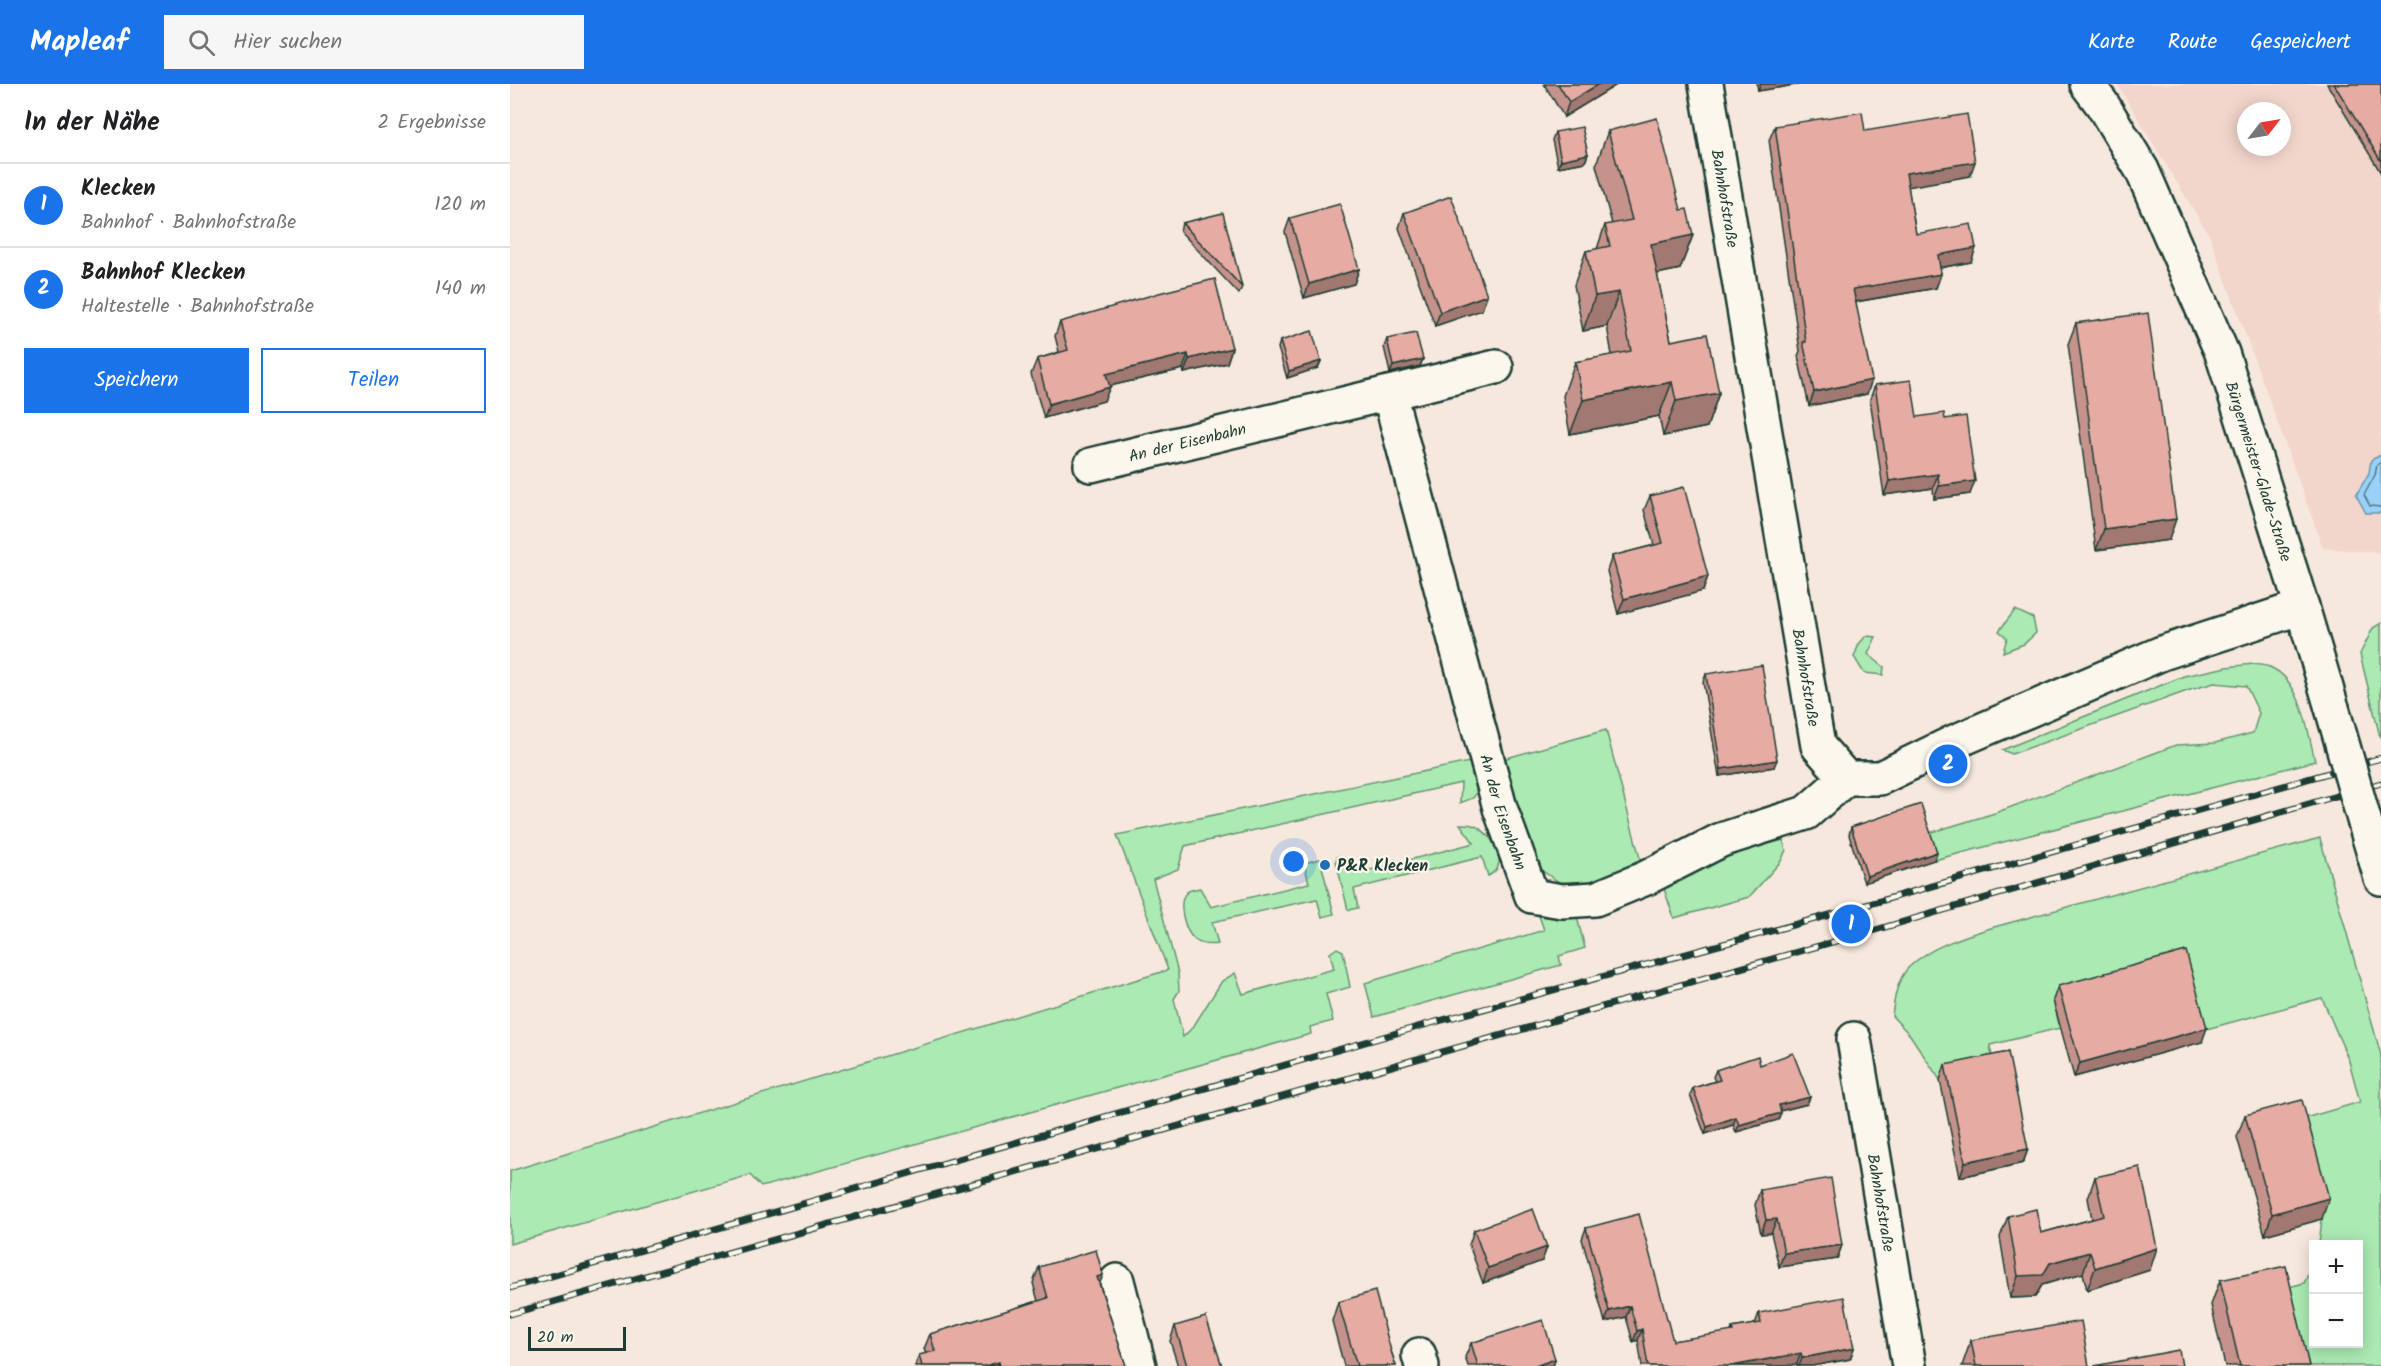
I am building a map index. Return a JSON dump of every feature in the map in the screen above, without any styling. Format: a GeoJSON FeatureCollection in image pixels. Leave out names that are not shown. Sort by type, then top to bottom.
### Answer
{"type":"FeatureCollection","features":[{"type":"Feature","properties":{"kind":"street","name":"Bahnhofstraße"},"geometry":{"type":"LineString","coordinates":[[1707,84],[1818,746],[1846,778]]}},
{"type":"Feature","properties":{"kind":"street","name":"Bürgermeister-Glade-Straße"},"geometry":{"type":"LineString","coordinates":[[2086,84],[2102,104],[2142,170],[2222,353],[2302,607],[2381,878]]}},
{"type":"Feature","properties":{"kind":"street","name":"An der Eisenbahn"},"geometry":{"type":"LineString","coordinates":[[1091,465],[1496,367]]}},
{"type":"Feature","properties":{"kind":"street","name":"An der Eisenbahn"},"geometry":{"type":"LineString","coordinates":[[1389,393],[1500,808],[1532,896],[1562,901],[1595,899],[1614,892],[1721,840],[1806,813],[1846,778]]}},
{"type":"Feature","properties":{"kind":"street"},"geometry":{"type":"LineString","coordinates":[[1846,778],[1880,778],[1952,743],[2162,653],[2302,607]]}},
{"type":"Feature","properties":{"kind":"street","name":"Bahnhofstraße"},"geometry":{"type":"LineString","coordinates":[[1854,1039],[1909,1366]]}},
{"type":"Feature","properties":{"kind":"street"},"geometry":{"type":"LineString","coordinates":[[1117,1281],[1139,1366]]}},
{"type":"Feature","properties":{"kind":"shaded area"},"geometry":{"type":"Polygon","coordinates":[[[2117,84],[2381,84],[2381,553],[2323,548],[2210,237],[2117,84]]]}},
{"type":"Feature","properties":{"kind":"green space"},"geometry":{"type":"Polygon","coordinates":[[[2015,610],[2033,618],[2036,633],[2024,644],[2003,652],[2007,638],[1999,631],[2015,610]]]}},
{"type":"Feature","properties":{"kind":"green space"},"geometry":{"type":"Polygon","coordinates":[[[2381,623],[2380,737],[2360,654],[2373,628],[2381,623]]]}},
{"type":"Feature","properties":{"kind":"green space"},"geometry":{"type":"Polygon","coordinates":[[[1866,636],[1876,637],[1868,654],[1884,667],[1883,675],[1864,673],[1854,657],[1859,644],[1866,636]]]}},
{"type":"Feature","properties":{"kind":"green space"},"geometry":{"type":"Polygon","coordinates":[[[2253,664],[2272,668],[2290,684],[2302,709],[2315,761],[1934,860],[1926,834],[1995,813],[2176,745],[2215,743],[2253,733],[2259,713],[2246,686],[2214,683],[2012,754],[2002,750],[2184,676],[2253,664]]]}},
{"type":"Feature","properties":{"kind":"green space"},"geometry":{"type":"Polygon","coordinates":[[[1606,730],[1641,862],[1605,880],[1579,883],[1559,882],[1538,868],[1496,761],[1606,730]]]}},
{"type":"Feature","properties":{"kind":"green space"},"geometry":{"type":"Polygon","coordinates":[[[1469,762],[1477,787],[1476,794],[1473,798],[1460,803],[1461,783],[1185,846],[1178,869],[1153,879],[1178,973],[1179,991],[1174,999],[1183,1037],[1193,1027],[1222,981],[1235,973],[1243,994],[1334,969],[1330,953],[1337,948],[1343,951],[1350,987],[1326,994],[1333,1021],[1310,1027],[1311,1034],[761,1187],[750,1175],[510,1244],[510,1171],[1168,970],[1117,835],[1469,762]]]}},
{"type":"Feature","properties":{"kind":"green space"},"geometry":{"type":"Polygon","coordinates":[[[1460,824],[1477,827],[1490,838],[1498,852],[1499,859],[1495,871],[1488,876],[1482,857],[1354,889],[1358,908],[1348,910],[1337,857],[1339,856],[1355,874],[1474,843],[1460,824]]]}},
{"type":"Feature","properties":{"kind":"green space"},"geometry":{"type":"Polygon","coordinates":[[[2320,838],[2381,1055],[2381,1366],[2294,1366],[2277,1290],[2304,1283],[2309,1272],[2309,1348],[2363,1348],[2363,1240],[2319,1240],[2322,1219],[2295,1121],[2360,1102],[2349,1061],[2322,998],[2199,1031],[2053,1000],[2060,1028],[1990,1045],[1994,1068],[1940,1080],[1910,1035],[1892,1016],[1897,990],[1909,967],[1927,953],[1949,942],[1994,927],[2320,838]]]}},
{"type":"Feature","properties":{"kind":"green space"},"geometry":{"type":"Polygon","coordinates":[[[1783,840],[1786,850],[1781,861],[1749,897],[1674,918],[1663,886],[1707,865],[1783,840]]]}},
{"type":"Feature","properties":{"kind":"green space"},"geometry":{"type":"Polygon","coordinates":[[[1320,859],[1334,914],[1322,917],[1317,899],[1212,922],[1218,944],[1200,943],[1188,931],[1183,917],[1182,903],[1188,891],[1200,888],[1211,907],[1309,883],[1304,863],[1320,859]]]}},
{"type":"Feature","properties":{"kind":"green space"},"geometry":{"type":"Polygon","coordinates":[[[1536,907],[1563,918],[1577,917],[1585,948],[1559,956],[1561,965],[1374,1017],[1365,983],[1544,930],[1536,907]]]}},
{"type":"Feature","properties":{"kind":"water"},"geometry":{"type":"Polygon","coordinates":[[[2381,455],[2381,513],[2366,513],[2356,495],[2369,473],[2371,460],[2381,455]]]}},
{"type":"Feature","properties":{"kind":"building"},"geometry":{"type":"Polygon","coordinates":[[[1558,84],[1599,84],[1569,102],[1558,84]]]}},
{"type":"Feature","properties":{"kind":"building"},"geometry":{"type":"Polygon","coordinates":[[[2334,84],[2381,84],[2381,161],[2334,84]]]}},
{"type":"Feature","properties":{"kind":"building"},"geometry":{"type":"Polygon","coordinates":[[[1862,112],[1865,131],[1967,114],[1975,162],[1906,173],[1916,234],[1971,224],[1976,248],[1938,255],[1941,274],[1853,289],[1872,380],[1814,392],[1803,342],[1806,342],[1775,126],[1862,112]]]}},
{"type":"Feature","properties":{"kind":"building"},"geometry":{"type":"Polygon","coordinates":[[[1657,118],[1681,210],[1687,209],[1693,235],[1651,244],[1671,341],[1707,334],[1719,393],[1676,401],[1672,382],[1583,400],[1575,362],[1631,351],[1619,292],[1595,296],[1586,251],[1610,246],[1605,225],[1632,220],[1608,131],[1657,118]]]}},
{"type":"Feature","properties":{"kind":"building"},"geometry":{"type":"Polygon","coordinates":[[[1582,127],[1588,154],[1561,160],[1555,132],[1582,127]]]}},
{"type":"Feature","properties":{"kind":"building"},"geometry":{"type":"Polygon","coordinates":[[[1451,196],[1487,295],[1440,312],[1404,213],[1451,196]]]}},
{"type":"Feature","properties":{"kind":"building"},"geometry":{"type":"Polygon","coordinates":[[[1340,204],[1359,269],[1309,284],[1290,218],[1340,204]]]}},
{"type":"Feature","properties":{"kind":"building"},"geometry":{"type":"Polygon","coordinates":[[[1223,213],[1242,287],[1182,223],[1223,213]]]}},
{"type":"Feature","properties":{"kind":"building"},"geometry":{"type":"Polygon","coordinates":[[[1215,279],[1232,348],[1189,359],[1188,354],[1106,374],[1110,387],[1049,404],[1037,359],[1068,350],[1060,322],[1215,279]]]}},
{"type":"Feature","properties":{"kind":"building"},"geometry":{"type":"Polygon","coordinates":[[[2148,313],[2176,519],[2104,529],[2076,323],[2148,313]]]}},
{"type":"Feature","properties":{"kind":"building"},"geometry":{"type":"Polygon","coordinates":[[[1312,331],[1321,361],[1289,371],[1280,341],[1312,331]]]}},
{"type":"Feature","properties":{"kind":"building"},"geometry":{"type":"Polygon","coordinates":[[[1416,333],[1423,359],[1393,366],[1387,339],[1416,333]]]}},
{"type":"Feature","properties":{"kind":"building"},"geometry":{"type":"Polygon","coordinates":[[[1911,380],[1917,417],[1944,413],[1945,419],[1966,416],[1975,481],[1939,486],[1938,474],[1889,481],[1875,385],[1911,380]]]}},
{"type":"Feature","properties":{"kind":"building"},"geometry":{"type":"Polygon","coordinates":[[[1684,487],[1708,576],[1624,599],[1612,556],[1663,543],[1650,496],[1684,487]]]}},
{"type":"Feature","properties":{"kind":"building"},"geometry":{"type":"Polygon","coordinates":[[[1762,665],[1777,760],[1721,769],[1706,674],[1762,665]]]}},
{"type":"Feature","properties":{"kind":"building"},"geometry":{"type":"Polygon","coordinates":[[[1921,804],[1937,852],[1867,876],[1851,827],[1921,804]]]}},
{"type":"Feature","properties":{"kind":"building"},"geometry":{"type":"Polygon","coordinates":[[[2186,951],[2207,1028],[2080,1063],[2058,986],[2186,951]]]}},
{"type":"Feature","properties":{"kind":"building"},"geometry":{"type":"Polygon","coordinates":[[[2008,1052],[2028,1149],[1965,1162],[1945,1065],[2008,1052]]]}},
{"type":"Feature","properties":{"kind":"building"},"geometry":{"type":"Polygon","coordinates":[[[1793,1053],[1810,1097],[1779,1105],[1781,1113],[1739,1125],[1736,1117],[1707,1127],[1693,1088],[1720,1080],[1716,1070],[1758,1056],[1760,1065],[1793,1053]]]}},
{"type":"Feature","properties":{"kind":"building"},"geometry":{"type":"Polygon","coordinates":[[[2302,1100],[2329,1198],[2272,1214],[2245,1115],[2302,1100]]]}},
{"type":"Feature","properties":{"kind":"building"},"geometry":{"type":"Polygon","coordinates":[[[2140,1167],[2157,1248],[2095,1268],[2090,1252],[2050,1263],[2043,1275],[2018,1276],[2008,1216],[2036,1209],[2041,1233],[2104,1216],[2095,1177],[2140,1167]]]}},
{"type":"Feature","properties":{"kind":"building"},"geometry":{"type":"Polygon","coordinates":[[[1831,1178],[1842,1245],[1784,1253],[1777,1219],[1766,1220],[1760,1190],[1831,1178]]]}},
{"type":"Feature","properties":{"kind":"building"},"geometry":{"type":"Polygon","coordinates":[[[1533,1209],[1547,1247],[1488,1268],[1474,1230],[1533,1209]]]}},
{"type":"Feature","properties":{"kind":"building"},"geometry":{"type":"Polygon","coordinates":[[[1639,1214],[1673,1341],[1733,1331],[1732,1328],[1761,1323],[1759,1313],[1844,1297],[1854,1348],[1802,1358],[1801,1353],[1732,1366],[1648,1366],[1642,1329],[1637,1331],[1630,1306],[1609,1311],[1586,1228],[1639,1214]]]}},
{"type":"Feature","properties":{"kind":"building"},"geometry":{"type":"Polygon","coordinates":[[[1096,1250],[1103,1275],[1097,1277],[1126,1366],[1000,1366],[999,1362],[985,1366],[922,1366],[919,1355],[935,1351],[930,1334],[1048,1298],[1039,1267],[1096,1250]]]}},
{"type":"Feature","properties":{"kind":"building"},"geometry":{"type":"Polygon","coordinates":[[[2286,1266],[2309,1366],[2240,1366],[2220,1280],[2286,1266]]]}},
{"type":"Feature","properties":{"kind":"building"},"geometry":{"type":"Polygon","coordinates":[[[1375,1291],[1396,1366],[1357,1366],[1338,1302],[1375,1291]]]}},
{"type":"Feature","properties":{"kind":"building"},"geometry":{"type":"Polygon","coordinates":[[[1206,1317],[1222,1366],[1187,1366],[1175,1326],[1206,1317]]]}},
{"type":"Feature","properties":{"kind":"building"},"geometry":{"type":"Polygon","coordinates":[[[1543,1320],[1555,1359],[1535,1366],[1478,1366],[1471,1343],[1543,1320]]]}},
{"type":"Feature","properties":{"kind":"building"},"geometry":{"type":"Polygon","coordinates":[[[2081,1321],[2089,1366],[1976,1366],[1971,1340],[2081,1321]]]}},
{"type":"Feature","properties":{"kind":"building"},"geometry":{"type":"Polygon","coordinates":[[[2179,1350],[2182,1366],[2094,1366],[2179,1350]]]}},
{"type":"Feature","properties":{"kind":"railway"},"geometry":{"type":"LineString","coordinates":[[510,1288],[1428,1024],[1852,909],[2381,758]]}},
{"type":"Feature","properties":{"kind":"railway"},"geometry":{"type":"LineString","coordinates":[[510,1314],[1865,933],[2381,783]]}},
{"type":"Feature","properties":{"kind":"place","name":"Bahnhof Klecken"},"geometry":{"type":"Point","coordinates":[1948,764]}},
{"type":"Feature","properties":{"kind":"place","name":"P&R Klecken"},"geometry":{"type":"Point","coordinates":[1325,865]}},
{"type":"Feature","properties":{"kind":"place","name":"Klecken"},"geometry":{"type":"Point","coordinates":[1851,924]}}]}
